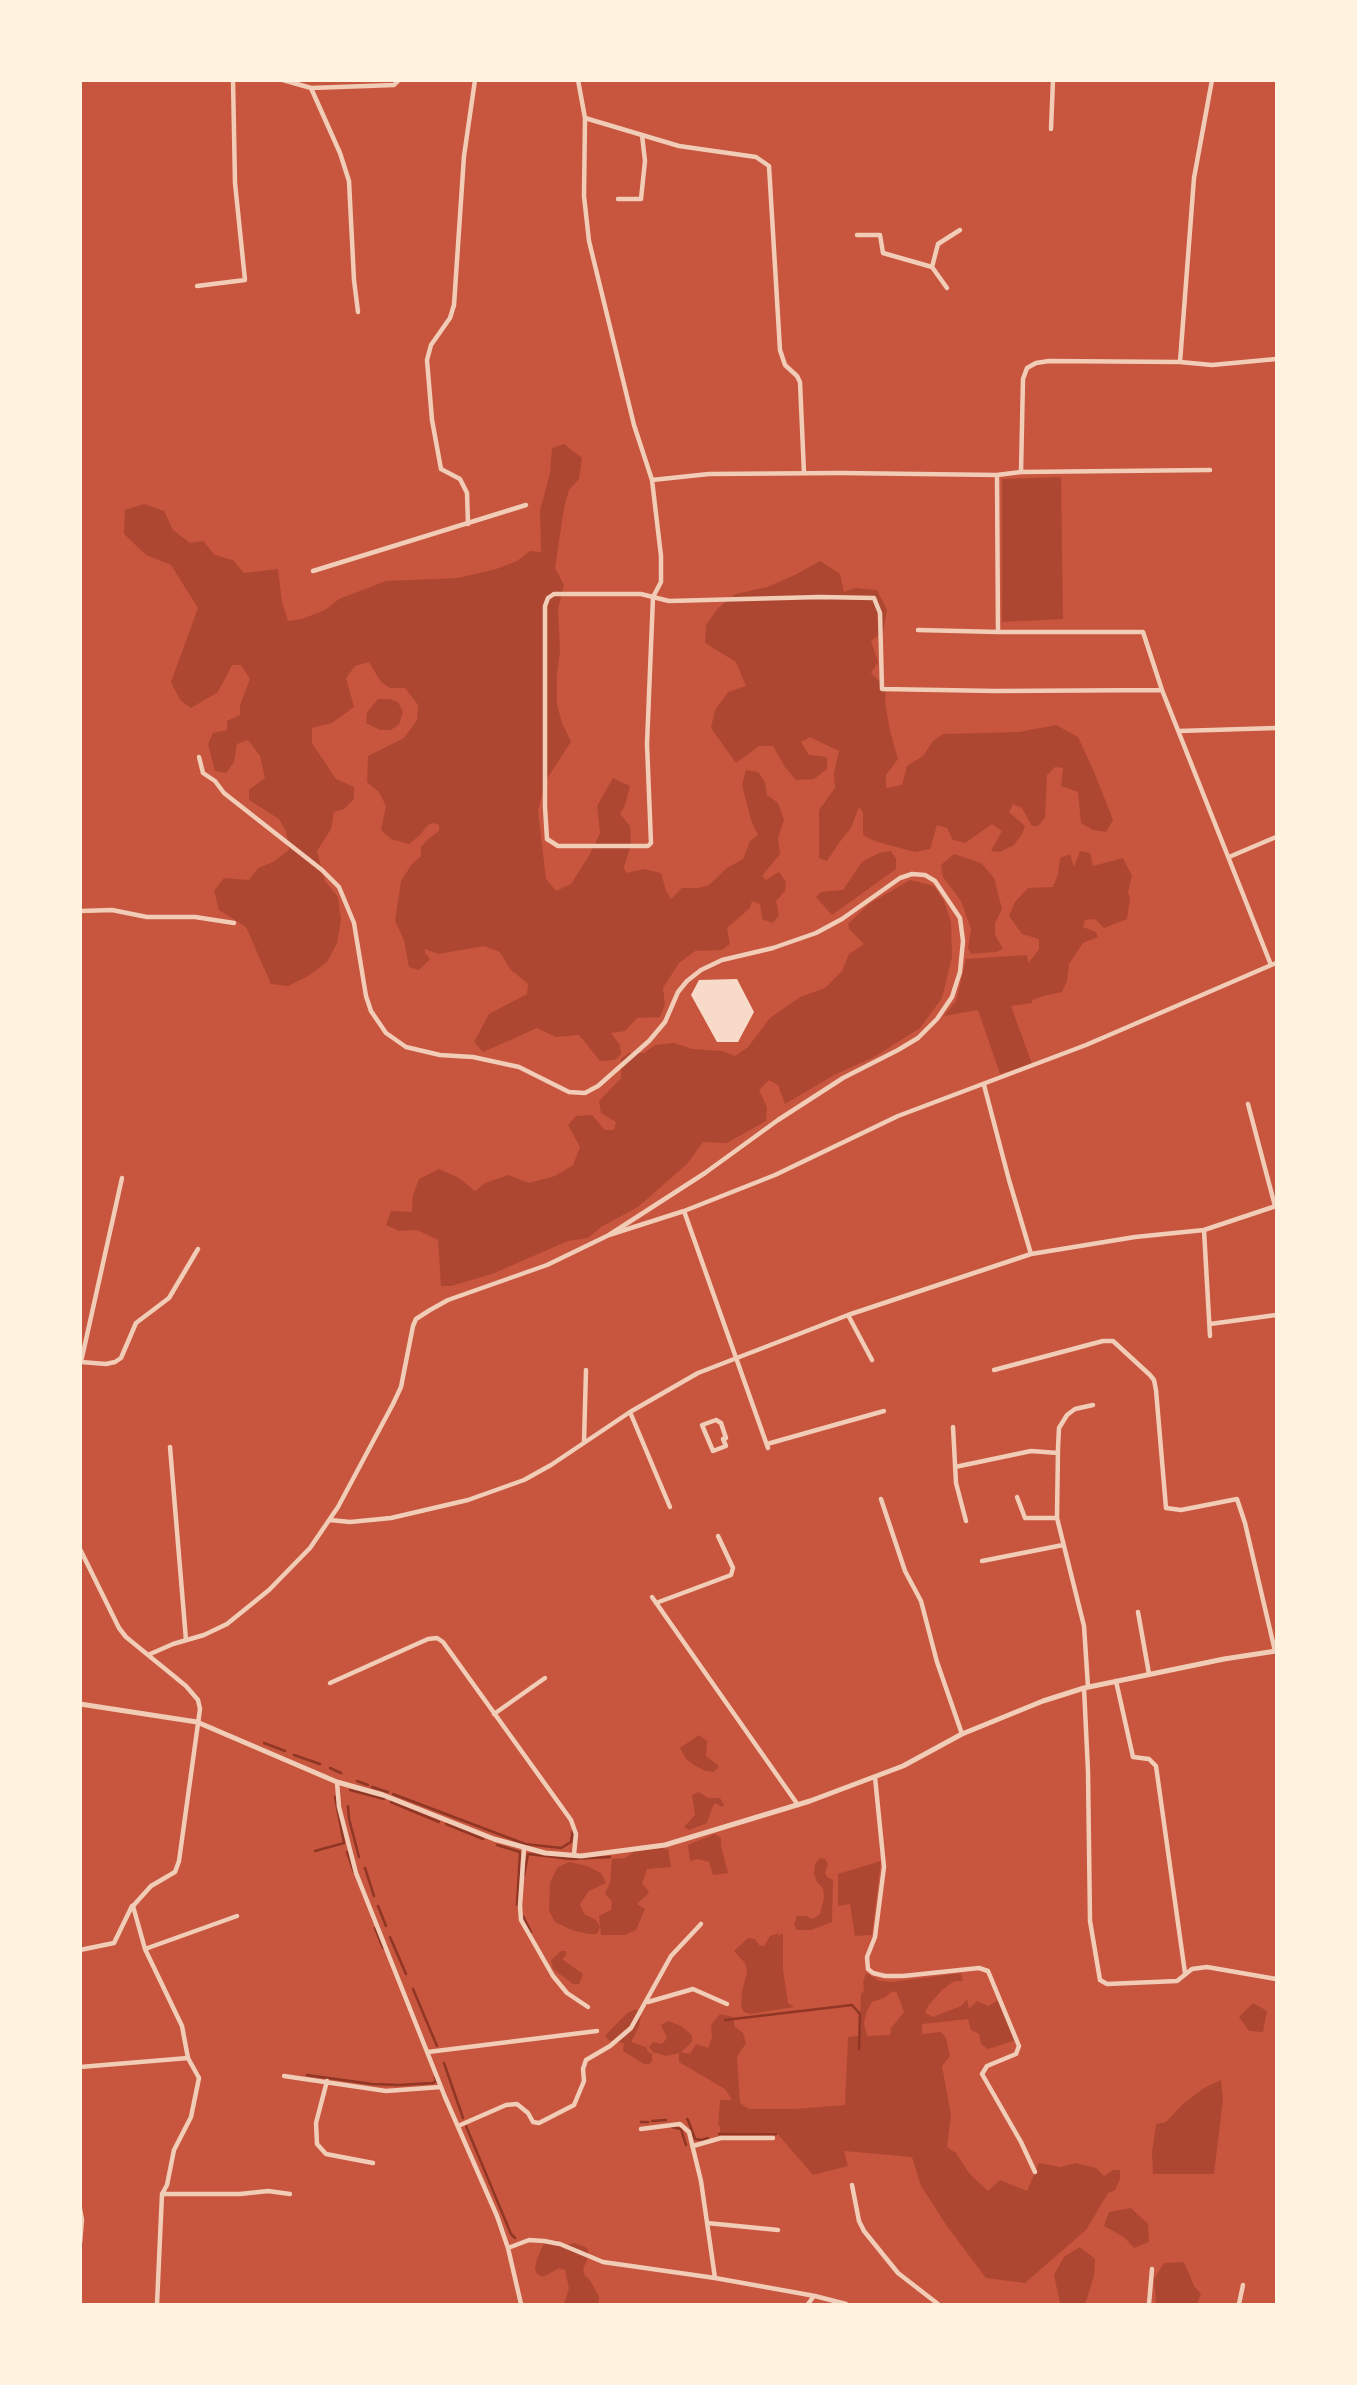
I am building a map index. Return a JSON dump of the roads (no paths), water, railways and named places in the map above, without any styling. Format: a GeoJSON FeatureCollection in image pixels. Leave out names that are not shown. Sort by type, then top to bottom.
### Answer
{"type":"FeatureCollection","features":[{"type":"Feature","properties":{"kind":"street"},"geometry":{"type":"LineString","coordinates":[[197,286],[245,279],[235,183],[233,80]]}},
{"type":"Feature","properties":{"kind":"street"},"geometry":{"type":"LineString","coordinates":[[283,80],[311,88],[394,85],[399,80]]}},
{"type":"Feature","properties":{"kind":"street"},"geometry":{"type":"LineString","coordinates":[[468,524],[467,493],[460,479],[441,469],[432,420],[427,366],[431,345],[450,317],[454,305],[464,156],[475,80]]}},
{"type":"Feature","properties":{"kind":"street"},"geometry":{"type":"LineString","coordinates":[[578,80],[585,118],[584,196],[589,241],[631,411],[652,480],[661,556],[661,582],[653,597],[647,744],[651,843],[645,847],[558,846],[547,839],[545,606],[548,598],[554,594],[640,594],[653,597],[669,601],[874,598],[880,613],[882,689],[1162,690]]}},
{"type":"Feature","properties":{"kind":"street"},"geometry":{"type":"LineString","coordinates":[[1051,129],[1053,80]]}},
{"type":"Feature","properties":{"kind":"street"},"geometry":{"type":"LineString","coordinates":[[1180,362],[1194,178],[1212,80]]}},
{"type":"Feature","properties":{"kind":"street"},"geometry":{"type":"LineString","coordinates":[[311,88],[340,153],[349,181],[358,312]]}},
{"type":"Feature","properties":{"kind":"street"},"geometry":{"type":"LineString","coordinates":[[585,118],[679,146],[756,157],[769,166],[780,350],[785,365],[800,382],[804,473]]}},
{"type":"Feature","properties":{"kind":"street"},"geometry":{"type":"LineString","coordinates":[[618,199],[641,199],[645,161],[642,135]]}},
{"type":"Feature","properties":{"kind":"street"},"geometry":{"type":"LineString","coordinates":[[932,267],[938,244],[960,230]]}},
{"type":"Feature","properties":{"kind":"street"},"geometry":{"type":"LineString","coordinates":[[858,235],[880,236],[883,253],[932,267],[947,288]]}},
{"type":"Feature","properties":{"kind":"street"},"geometry":{"type":"LineString","coordinates":[[1021,472],[1023,379],[1027,368],[1035,363],[1180,362],[1212,365],[1276,359]]}},
{"type":"Feature","properties":{"kind":"street"},"geometry":{"type":"LineString","coordinates":[[652,480],[709,474],[997,475],[1021,472],[1210,470]]}},
{"type":"Feature","properties":{"kind":"street"},"geometry":{"type":"LineString","coordinates":[[997,475],[998,632]]}},
{"type":"Feature","properties":{"kind":"street"},"geometry":{"type":"LineString","coordinates":[[313,570],[526,505]]}},
{"type":"Feature","properties":{"kind":"street"},"geometry":{"type":"LineString","coordinates":[[148,1655],[204,1635],[227,1623],[270,1590],[310,1548],[330,1520],[394,1404],[401,1387],[416,1319],[448,1300],[548,1265],[609,1236],[684,1211],[785,1170],[898,1116],[1086,1045],[1274,964],[1162,690],[1143,632],[918,630]]}},
{"type":"Feature","properties":{"kind":"street"},"geometry":{"type":"LineString","coordinates":[[1179,731],[1276,729]]}},
{"type":"Feature","properties":{"kind":"street"},"geometry":{"type":"LineString","coordinates":[[199,757],[203,774],[215,781],[225,793],[322,870],[339,887],[354,923],[366,996],[371,1011],[386,1033],[406,1047],[519,1067],[569,1092],[585,1093],[598,1086],[649,1041],[665,1022],[678,992],[701,970],[722,960],[773,948],[816,933],[842,919],[900,878],[912,874],[925,875],[935,881],[960,918],[962,941],[960,972],[952,998],[937,1019],[918,1038],[843,1078],[609,1236]]}},
{"type":"Feature","properties":{"kind":"street"},"geometry":{"type":"LineString","coordinates":[[1229,858],[1276,837]]}},
{"type":"Feature","properties":{"kind":"street"},"geometry":{"type":"LineString","coordinates":[[80,911],[112,910],[147,917],[195,917],[234,923]]}},
{"type":"Feature","properties":{"kind":"street"},"geometry":{"type":"LineString","coordinates":[[984,1085],[1031,1254]]}},
{"type":"Feature","properties":{"kind":"street"},"geometry":{"type":"LineString","coordinates":[[330,1520],[350,1522],[391,1518],[468,1500],[524,1479],[698,1373],[848,1315],[1031,1254],[1135,1237],[1204,1230],[1276,1206],[1248,1104]]}},
{"type":"Feature","properties":{"kind":"street"},"geometry":{"type":"LineString","coordinates":[[122,1178],[81,1362],[106,1364],[121,1358],[136,1324],[169,1298],[198,1249]]}},
{"type":"Feature","properties":{"kind":"street"},"geometry":{"type":"LineString","coordinates":[[684,1211],[767,1446],[884,1411]]}},
{"type":"Feature","properties":{"kind":"street"},"geometry":{"type":"LineString","coordinates":[[1204,1230],[1210,1336]]}},
{"type":"Feature","properties":{"kind":"street"},"geometry":{"type":"LineString","coordinates":[[848,1315],[872,1360]]}},
{"type":"Feature","properties":{"kind":"street"},"geometry":{"type":"LineString","coordinates":[[1210,1324],[1276,1315]]}},
{"type":"Feature","properties":{"kind":"street"},"geometry":{"type":"LineString","coordinates":[[80,1704],[197,1722],[337,1782],[383,1795],[524,1848],[581,1856],[665,1845],[797,1805],[903,1766],[962,1734],[1043,1701],[1086,1688],[1116,1680],[1276,1651],[1237,1499],[1181,1510],[1166,1508],[1156,1390],[1150,1375],[1113,1341],[1103,1341],[994,1370]]}},
{"type":"Feature","properties":{"kind":"street"},"geometry":{"type":"LineString","coordinates":[[584,1443],[586,1370]]}},
{"type":"Feature","properties":{"kind":"street"},"geometry":{"type":"LineString","coordinates":[[1093,1405],[1075,1409],[1067,1415],[1059,1429],[1057,1518],[1084,1626],[1090,1921],[1100,1980],[1107,1984],[1177,1981],[1192,1969],[1206,1968],[1276,1979]]}},
{"type":"Feature","properties":{"kind":"street"},"geometry":{"type":"LineString","coordinates":[[630,1412],[670,1507]]}},
{"type":"Feature","properties":{"kind":"street"},"geometry":{"type":"LineString","coordinates":[[716,1420],[721,1423],[726,1446],[713,1451],[702,1425],[716,1420]]}},
{"type":"Feature","properties":{"kind":"street"},"geometry":{"type":"LineString","coordinates":[[953,1427],[956,1483],[967,1521]]}},
{"type":"Feature","properties":{"kind":"street"},"geometry":{"type":"LineString","coordinates":[[170,1447],[186,1640]]}},
{"type":"Feature","properties":{"kind":"street"},"geometry":{"type":"LineString","coordinates":[[955,1467],[1031,1451],[1058,1453]]}},
{"type":"Feature","properties":{"kind":"street"},"geometry":{"type":"LineString","coordinates":[[1017,1497],[1025,1518],[1057,1518]]}},
{"type":"Feature","properties":{"kind":"street"},"geometry":{"type":"LineString","coordinates":[[881,1499],[905,1572],[921,1601],[937,1662],[962,1734]]}},
{"type":"Feature","properties":{"kind":"street"},"geometry":{"type":"LineString","coordinates":[[656,1603],[732,1575],[733,1568],[718,1536]]}},
{"type":"Feature","properties":{"kind":"street"},"geometry":{"type":"LineString","coordinates":[[982,1561],[1063,1545]]}},
{"type":"Feature","properties":{"kind":"street"},"geometry":{"type":"LineString","coordinates":[[80,1549],[118,1628],[193,1693],[200,1709],[179,1861],[174,1872],[151,1886],[133,1906],[114,1944],[80,1950]]}},
{"type":"Feature","properties":{"kind":"street"},"geometry":{"type":"LineString","coordinates":[[652,1597],[797,1805]]}},
{"type":"Feature","properties":{"kind":"street"},"geometry":{"type":"LineString","coordinates":[[1138,1612],[1149,1674]]}},
{"type":"Feature","properties":{"kind":"street"},"geometry":{"type":"LineString","coordinates":[[330,1683],[437,1637],[571,1820],[576,1834],[573,1854]]}},
{"type":"Feature","properties":{"kind":"street"},"geometry":{"type":"LineString","coordinates":[[494,1714],[545,1678]]}},
{"type":"Feature","properties":{"kind":"street"},"geometry":{"type":"LineString","coordinates":[[1116,1680],[1133,1757],[1149,1759],[1156,1766],[1185,1973]]}},
{"type":"Feature","properties":{"kind":"street"},"geometry":{"type":"LineString","coordinates":[[875,1777],[884,1867],[875,1937],[867,1957],[868,1969],[885,1976],[979,1968],[988,1971],[1019,2046],[1016,2054],[987,2066],[982,2074],[1035,2172]]}},
{"type":"Feature","properties":{"kind":"street"},"geometry":{"type":"LineString","coordinates":[[337,1782],[339,1807],[356,1872],[441,2087],[498,2216],[521,2305]]}},
{"type":"Feature","properties":{"kind":"street"},"geometry":{"type":"LineString","coordinates":[[524,1848],[520,1906],[522,1920],[545,1964],[560,1985],[588,2007]]}},
{"type":"Feature","properties":{"kind":"street"},"geometry":{"type":"LineString","coordinates":[[133,1906],[145,1949],[182,2026],[188,2058],[199,2078],[191,2117],[174,2150],[167,2185],[162,2194],[157,2305]]}},
{"type":"Feature","properties":{"kind":"street"},"geometry":{"type":"LineString","coordinates":[[145,1949],[237,1916]]}},
{"type":"Feature","properties":{"kind":"street"},"geometry":{"type":"LineString","coordinates":[[458,2126],[506,2105],[517,2104],[528,2113],[533,2122],[539,2123],[574,2105],[584,2081],[583,2069],[586,2060],[610,2046],[631,2028],[671,1956],[701,1924]]}},
{"type":"Feature","properties":{"kind":"street"},"geometry":{"type":"LineString","coordinates":[[647,2003],[693,1989],[726,2004]]}},
{"type":"Feature","properties":{"kind":"street"},"geometry":{"type":"LineString","coordinates":[[428,2052],[597,2031]]}},
{"type":"Feature","properties":{"kind":"street"},"geometry":{"type":"LineString","coordinates":[[80,2067],[188,2058]]}},
{"type":"Feature","properties":{"kind":"street"},"geometry":{"type":"LineString","coordinates":[[284,2076],[386,2091],[441,2087]]}},
{"type":"Feature","properties":{"kind":"street"},"geometry":{"type":"LineString","coordinates":[[327,2081],[316,2123],[317,2144],[326,2154],[373,2163]]}},
{"type":"Feature","properties":{"kind":"street"},"geometry":{"type":"LineString","coordinates":[[641,2129],[684,2125],[689,2132],[701,2181],[715,2278]]}},
{"type":"Feature","properties":{"kind":"street"},"geometry":{"type":"LineString","coordinates":[[693,2146],[721,2138],[773,2138]]}},
{"type":"Feature","properties":{"kind":"street"},"geometry":{"type":"LineString","coordinates":[[852,2185],[859,2221],[864,2231],[898,2273],[938,2305]]}},
{"type":"Feature","properties":{"kind":"street"},"geometry":{"type":"LineString","coordinates":[[162,2194],[290,2194]]}},
{"type":"Feature","properties":{"kind":"street"},"geometry":{"type":"LineString","coordinates":[[80,2210],[80,2243]]}},
{"type":"Feature","properties":{"kind":"street"},"geometry":{"type":"LineString","coordinates":[[708,2223],[778,2230]]}},
{"type":"Feature","properties":{"kind":"street"},"geometry":{"type":"LineString","coordinates":[[508,2248],[529,2240],[544,2241],[560,2244],[603,2262],[815,2295],[846,2305]]}},
{"type":"Feature","properties":{"kind":"street"},"geometry":{"type":"LineString","coordinates":[[1149,2305],[1152,2269]]}},
{"type":"Feature","properties":{"kind":"street"},"geometry":{"type":"LineString","coordinates":[[1239,2305],[1242,2285]]}},
{"type":"Feature","properties":{"kind":"street"},"geometry":{"type":"LineString","coordinates":[[808,2305],[815,2295]]}},
{"type":"Feature","properties":{"kind":"waterway"},"geometry":{"type":"LineString","coordinates":[[264,1743],[285,1751]]}},
{"type":"Feature","properties":{"kind":"waterway"},"geometry":{"type":"LineString","coordinates":[[294,1755],[320,1764]]}},
{"type":"Feature","properties":{"kind":"waterway"},"geometry":{"type":"LineString","coordinates":[[330,1768],[341,1773]]}},
{"type":"Feature","properties":{"kind":"waterway"},"geometry":{"type":"LineString","coordinates":[[357,1781],[368,1785]]}},
{"type":"Feature","properties":{"kind":"waterway"},"geometry":{"type":"LineString","coordinates":[[372,1787],[388,1792]]}},
{"type":"Feature","properties":{"kind":"waterway"},"geometry":{"type":"LineString","coordinates":[[350,1790],[384,1799]]}},
{"type":"Feature","properties":{"kind":"waterway"},"geometry":{"type":"LineString","coordinates":[[393,1794],[525,1844],[561,1848],[571,1842],[573,1830]]}},
{"type":"Feature","properties":{"kind":"waterway"},"geometry":{"type":"LineString","coordinates":[[315,1851],[344,1843],[335,1797]]}},
{"type":"Feature","properties":{"kind":"waterway"},"geometry":{"type":"LineString","coordinates":[[391,1802],[439,1822]]}},
{"type":"Feature","properties":{"kind":"waterway"},"geometry":{"type":"LineString","coordinates":[[348,1806],[359,1857]]}},
{"type":"Feature","properties":{"kind":"waterway"},"geometry":{"type":"LineString","coordinates":[[446,1824],[483,1839]]}},
{"type":"Feature","properties":{"kind":"waterway"},"geometry":{"type":"LineString","coordinates":[[497,1845],[520,1852],[517,1905]]}},
{"type":"Feature","properties":{"kind":"waterway"},"geometry":{"type":"LineString","coordinates":[[347,1852],[354,1872]]}},
{"type":"Feature","properties":{"kind":"waterway"},"geometry":{"type":"LineString","coordinates":[[524,1875],[528,1854],[571,1859],[610,1857]]}},
{"type":"Feature","properties":{"kind":"waterway"},"geometry":{"type":"LineString","coordinates":[[365,1868],[374,1896]]}},
{"type":"Feature","properties":{"kind":"waterway"},"geometry":{"type":"LineString","coordinates":[[378,1906],[386,1926]]}},
{"type":"Feature","properties":{"kind":"waterway"},"geometry":{"type":"LineString","coordinates":[[523,1916],[531,1932]]}},
{"type":"Feature","properties":{"kind":"waterway"},"geometry":{"type":"LineString","coordinates":[[375,1928],[383,1948]]}},
{"type":"Feature","properties":{"kind":"waterway"},"geometry":{"type":"LineString","coordinates":[[390,1937],[406,1974]]}},
{"type":"Feature","properties":{"kind":"waterway"},"geometry":{"type":"LineString","coordinates":[[413,1989],[437,2046]]}},
{"type":"Feature","properties":{"kind":"waterway"},"geometry":{"type":"LineString","coordinates":[[725,2020],[852,2005],[860,2014],[859,2049]]}},
{"type":"Feature","properties":{"kind":"waterway"},"geometry":{"type":"LineString","coordinates":[[444,2063],[463,2118]]}},
{"type":"Feature","properties":{"kind":"waterway"},"geometry":{"type":"LineString","coordinates":[[307,2075],[399,2085],[433,2083],[436,2081],[435,2077]]}},
{"type":"Feature","properties":{"kind":"waterway"},"geometry":{"type":"LineString","coordinates":[[687,2119],[695,2139],[708,2138]]}},
{"type":"Feature","properties":{"kind":"waterway"},"geometry":{"type":"LineString","coordinates":[[652,2121],[666,2120]]}},
{"type":"Feature","properties":{"kind":"waterway"},"geometry":{"type":"LineString","coordinates":[[641,2122],[648,2122]]}},
{"type":"Feature","properties":{"kind":"waterway"},"geometry":{"type":"LineString","coordinates":[[466,2126],[515,2238]]}},
{"type":"Feature","properties":{"kind":"waterway"},"geometry":{"type":"LineString","coordinates":[[672,2127],[681,2129],[686,2145]]}},
{"type":"Feature","properties":{"kind":"waterway"},"geometry":{"type":"LineString","coordinates":[[719,2134],[776,2134]]}}]}
